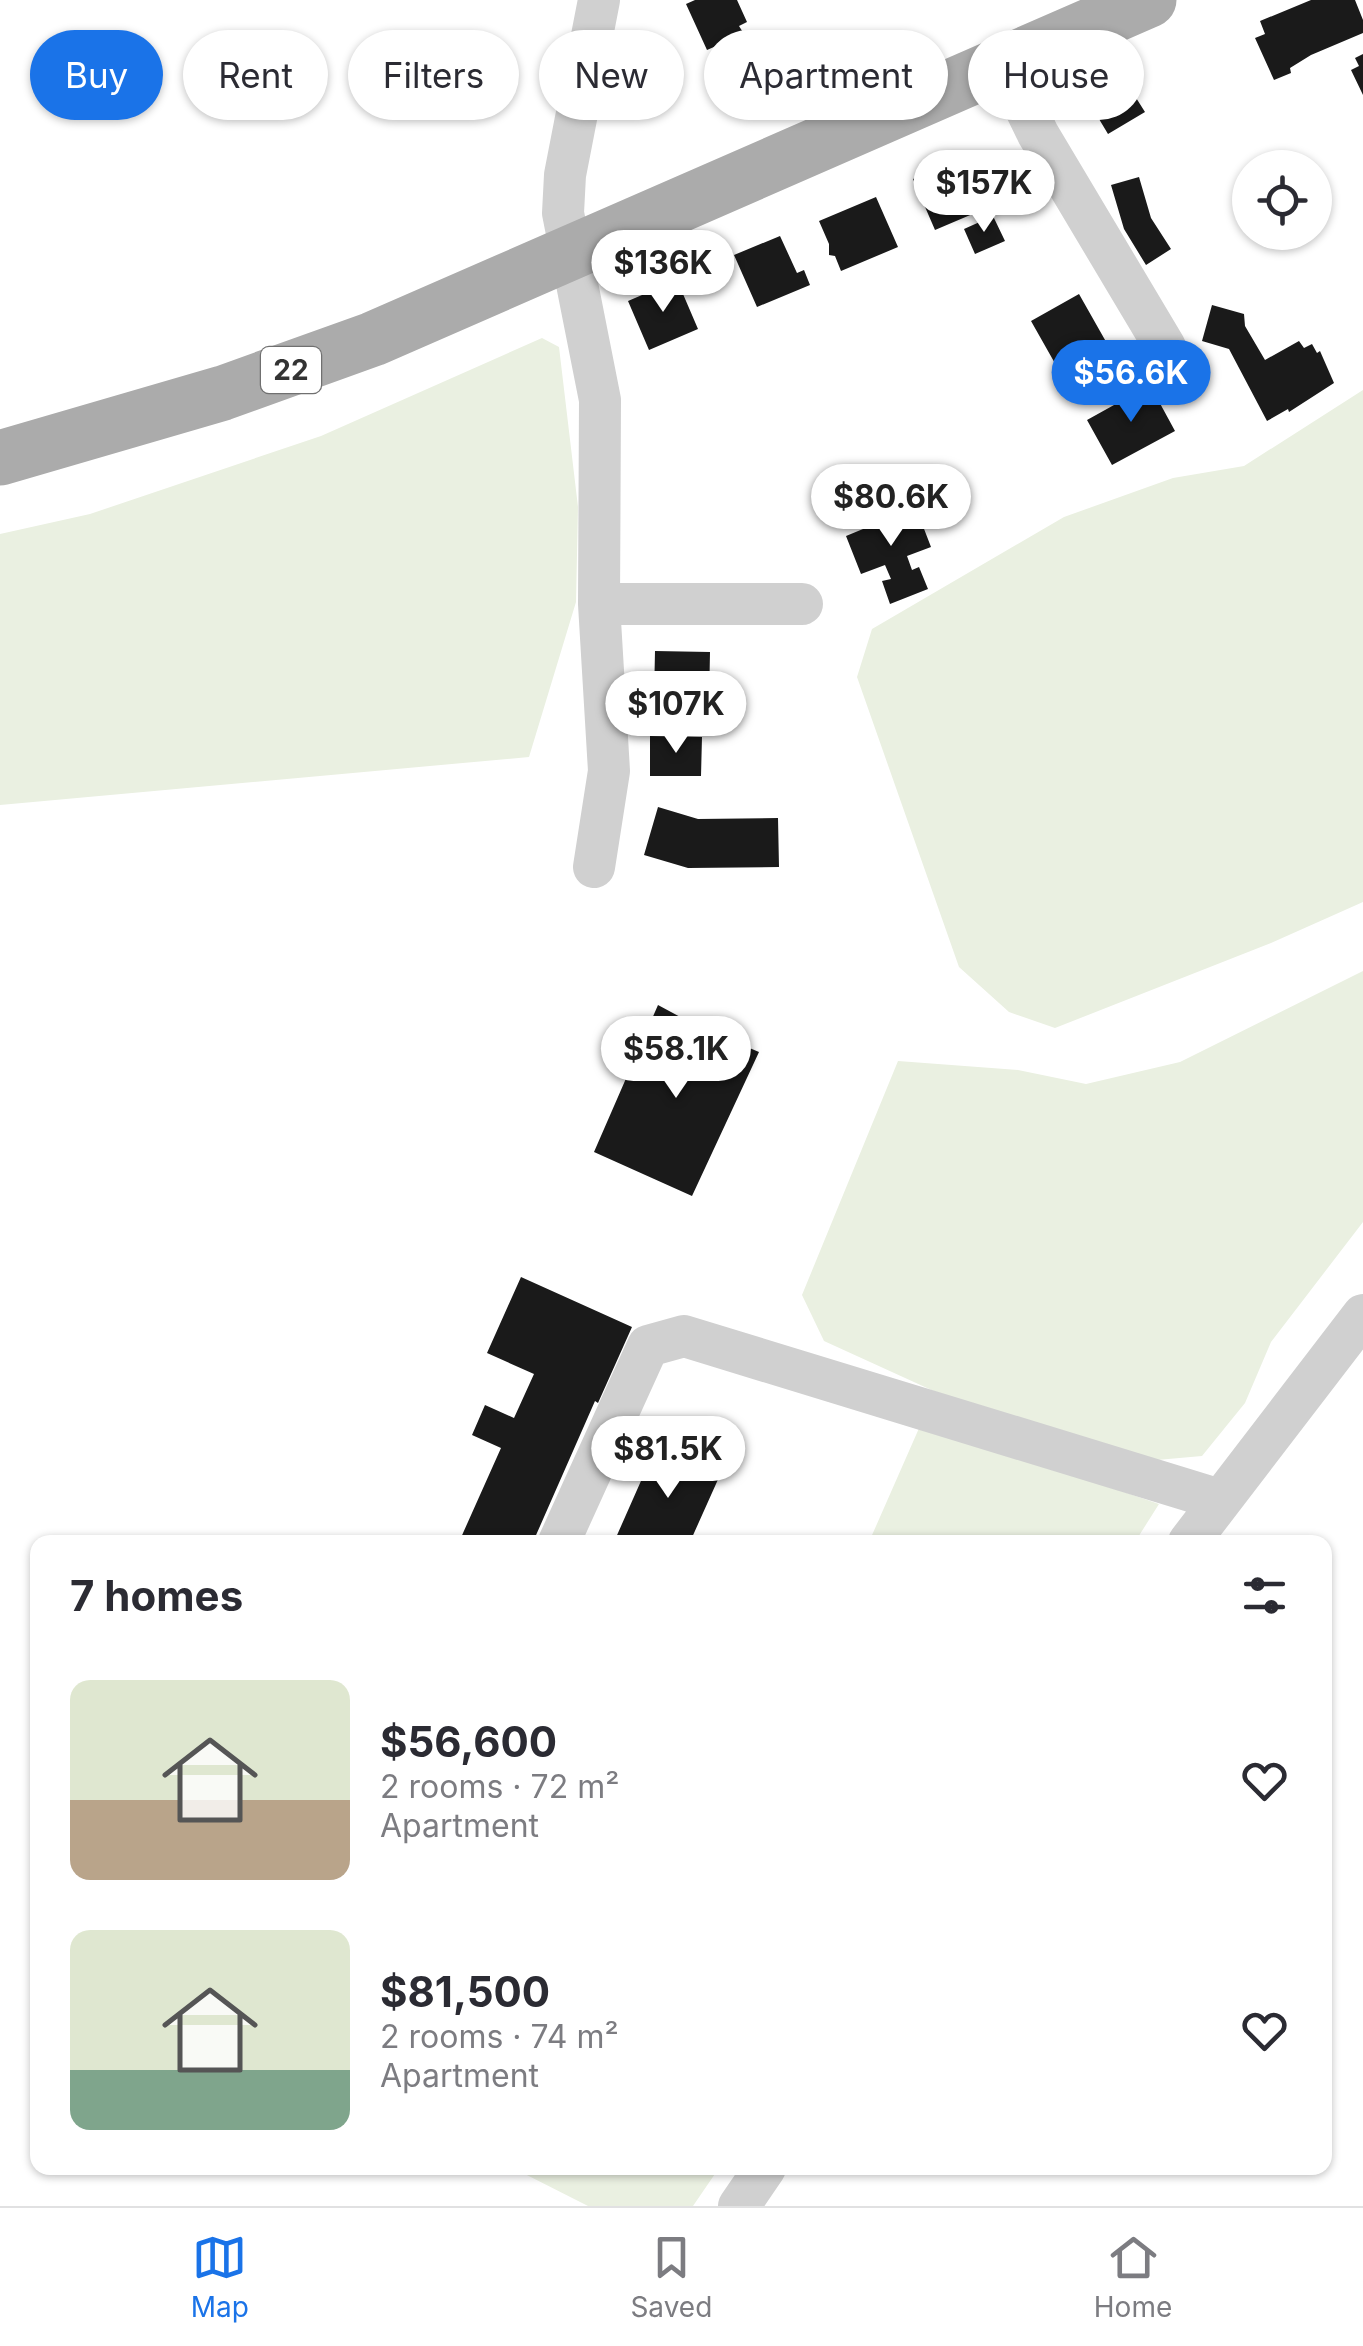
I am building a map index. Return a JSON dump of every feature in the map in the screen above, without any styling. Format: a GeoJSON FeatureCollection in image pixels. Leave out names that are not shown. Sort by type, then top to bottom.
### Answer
{"type":"FeatureCollection","features":[{"type":"Feature","properties":{"kind":"main road","name":"22"},"geometry":{"type":"LineString","coordinates":[[1081,30],[1149,0]]}},
{"type":"Feature","properties":{"kind":"main road","name":"22"},"geometry":{"type":"LineString","coordinates":[[0,458],[114,427],[300,366],[572,254],[968,80]]}},
{"type":"Feature","properties":{"kind":"street"},"geometry":{"type":"LineString","coordinates":[[594,867],[609,771],[599,604],[600,400],[564,213],[565,174],[599,0]]}},
{"type":"Feature","properties":{"kind":"street"},"geometry":{"type":"LineString","coordinates":[[1031,120],[1165,347]]}},
{"type":"Feature","properties":{"kind":"street"},"geometry":{"type":"LineString","coordinates":[[599,604],[802,604]]}},
{"type":"Feature","properties":{"kind":"street"},"geometry":{"type":"LineString","coordinates":[[1195,1535],[1363,1315]]}},
{"type":"Feature","properties":{"kind":"street"},"geometry":{"type":"LineString","coordinates":[[562,1535],[648,1346],[684,1336],[1220,1500]]}},
{"type":"Feature","properties":{"kind":"street"},"geometry":{"type":"LineString","coordinates":[[738,2206],[759,2175]]}},
{"type":"Feature","properties":{"kind":"green space"},"geometry":{"type":"Polygon","coordinates":[[[542,338],[559,347],[578,507],[576,602],[529,757],[0,805],[0,534],[90,514],[321,436],[542,338]]]}},
{"type":"Feature","properties":{"kind":"green space"},"geometry":{"type":"Polygon","coordinates":[[[1363,390],[1363,902],[1271,943],[1055,1028],[1009,1012],[959,967],[857,677],[872,629],[1064,517],[1173,478],[1244,466],[1363,390]]]}},
{"type":"Feature","properties":{"kind":"green space"},"geometry":{"type":"Polygon","coordinates":[[[1363,971],[1363,1222],[1271,1342],[1245,1403],[1202,1456],[1157,1460],[938,1393],[824,1341],[802,1295],[898,1061],[1018,1070],[1086,1084],[1180,1062],[1363,971]]]}},
{"type":"Feature","properties":{"kind":"green space"},"geometry":{"type":"Polygon","coordinates":[[[920,1426],[946,1431],[1159,1504],[1139,1535],[872,1535],[920,1426]]]}},
{"type":"Feature","properties":{"kind":"green space"},"geometry":{"type":"Polygon","coordinates":[[[527,2175],[714,2175],[693,2206],[588,2206],[527,2175]]]}},
{"type":"Feature","properties":{"kind":"building"},"geometry":{"type":"Polygon","coordinates":[[[695,0],[737,0],[747,22],[739,26],[742,30],[704,30],[704,43],[686,4],[695,0]]]}},
{"type":"Feature","properties":{"kind":"building"},"geometry":{"type":"Polygon","coordinates":[[[1311,0],[1355,0],[1363,20],[1363,33],[1311,55],[1290,68],[1291,73],[1274,80],[1255,38],[1265,34],[1260,21],[1311,0]]]}},
{"type":"Feature","properties":{"kind":"building"},"geometry":{"type":"Polygon","coordinates":[[[1363,54],[1363,95],[1351,70],[1359,66],[1355,58],[1363,54]]]}},
{"type":"Feature","properties":{"kind":"building"},"geometry":{"type":"Polygon","coordinates":[[[1100,120],[1132,120],[1108,134],[1100,120]]]}},
{"type":"Feature","properties":{"kind":"building"},"geometry":{"type":"Polygon","coordinates":[[[967,156],[989,207],[935,230],[913,179],[967,156]]]}},
{"type":"Feature","properties":{"kind":"building"},"geometry":{"type":"Polygon","coordinates":[[[1139,177],[1151,218],[1171,249],[1146,265],[1124,229],[1111,185],[1139,177]]]}},
{"type":"Feature","properties":{"kind":"building"},"geometry":{"type":"Polygon","coordinates":[[[876,197],[898,247],[841,271],[835,256],[829,255],[829,244],[819,221],[876,197]]]}},
{"type":"Feature","properties":{"kind":"building"},"geometry":{"type":"Polygon","coordinates":[[[993,216],[1005,241],[975,254],[964,229],[993,216]]]}},
{"type":"Feature","properties":{"kind":"building"},"geometry":{"type":"Polygon","coordinates":[[[780,236],[797,273],[804,270],[810,285],[757,307],[734,255],[780,236]]]}},
{"type":"Feature","properties":{"kind":"building"},"geometry":{"type":"Polygon","coordinates":[[[677,280],[698,329],[649,350],[628,301],[677,280]]]}},
{"type":"Feature","properties":{"kind":"building"},"geometry":{"type":"Polygon","coordinates":[[[1079,294],[1109,347],[1061,374],[1031,321],[1079,294]]]}},
{"type":"Feature","properties":{"kind":"building"},"geometry":{"type":"Polygon","coordinates":[[[1212,305],[1244,314],[1245,326],[1265,360],[1299,341],[1304,348],[1312,344],[1317,353],[1320,351],[1334,383],[1289,412],[1288,409],[1267,421],[1229,349],[1202,341],[1212,305]]]}},
{"type":"Feature","properties":{"kind":"building"},"geometry":{"type":"Polygon","coordinates":[[[1150,385],[1175,431],[1112,465],[1087,420],[1150,385]]]}},
{"type":"Feature","properties":{"kind":"building"},"geometry":{"type":"Polygon","coordinates":[[[895,504],[900,515],[916,508],[931,547],[907,556],[912,570],[919,567],[928,589],[890,604],[882,581],[891,579],[885,565],[861,574],[846,536],[863,529],[858,518],[895,504]]]}},
{"type":"Feature","properties":{"kind":"building"},"geometry":{"type":"Polygon","coordinates":[[[655,651],[710,652],[709,703],[701,703],[701,721],[647,720],[648,698],[654,698],[655,651]]]}},
{"type":"Feature","properties":{"kind":"building"},"geometry":{"type":"Polygon","coordinates":[[[650,736],[702,737],[701,776],[650,776],[650,736]]]}},
{"type":"Feature","properties":{"kind":"building"},"geometry":{"type":"Polygon","coordinates":[[[658,807],[698,819],[778,818],[779,867],[688,868],[644,855],[658,807]]]}},
{"type":"Feature","properties":{"kind":"building"},"geometry":{"type":"Polygon","coordinates":[[[658,1005],[759,1052],[692,1196],[594,1152],[658,1005]]]}},
{"type":"Feature","properties":{"kind":"building"},"geometry":{"type":"Polygon","coordinates":[[[521,1277],[632,1327],[536,1535],[462,1535],[501,1448],[472,1435],[485,1405],[514,1418],[534,1374],[487,1353],[521,1277]]]}},
{"type":"Feature","properties":{"kind":"building"},"geometry":{"type":"Polygon","coordinates":[[[656,1447],[720,1475],[693,1535],[617,1535],[656,1447]]]}}]}
